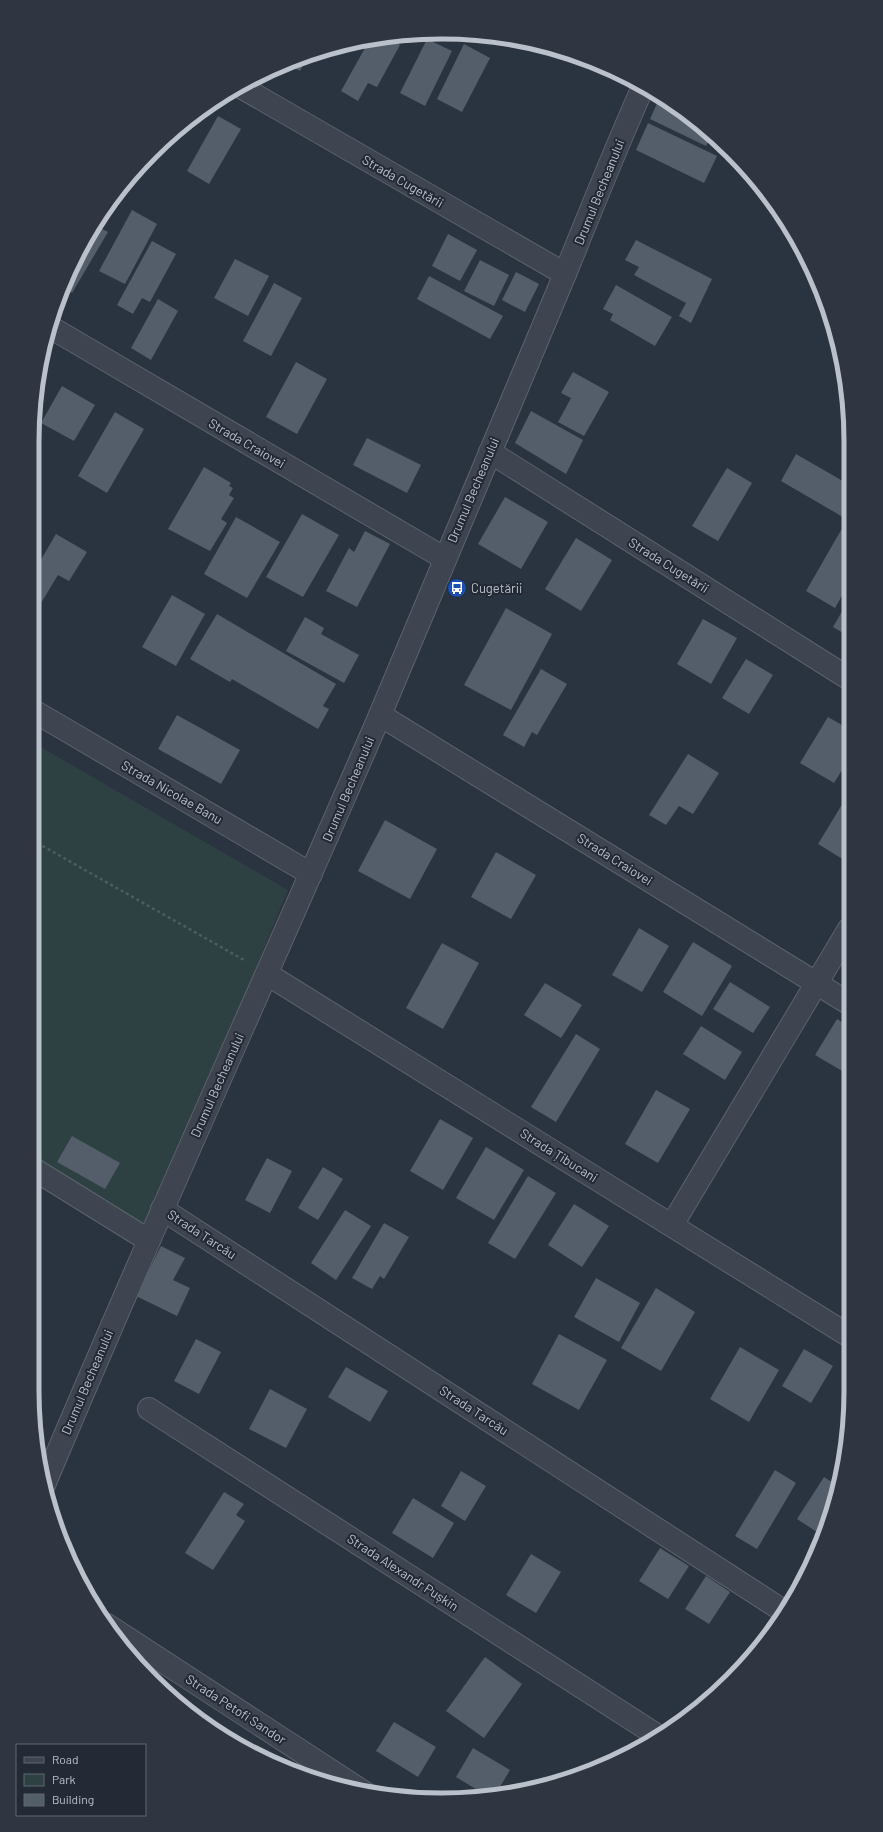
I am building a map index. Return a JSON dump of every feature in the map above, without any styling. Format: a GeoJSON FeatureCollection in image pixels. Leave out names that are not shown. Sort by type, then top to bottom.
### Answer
{"type":"FeatureCollection","features":[{"type":"Feature","properties":{"kind":"street","name":"Strada Cugetării"},"geometry":{"type":"LineString","coordinates":[[246,90],[565,274]]}},
{"type":"Feature","properties":{"kind":"street","name":"Drumul Becheanului"},"geometry":{"type":"LineString","coordinates":[[48,1475],[148,1240],[267,974],[380,715],[444,558],[565,274],[604,175],[641,92]]}},
{"type":"Feature","properties":{"kind":"street","name":"Strada Craiovei"},"geometry":{"type":"LineString","coordinates":[[55,330],[444,558]]}},
{"type":"Feature","properties":{"kind":"street","name":"Strada Cugetării"},"geometry":{"type":"LineString","coordinates":[[490,452],[844,675]]}},
{"type":"Feature","properties":{"kind":"street","name":"Strada Nicolae Banu"},"geometry":{"type":"LineString","coordinates":[[39,714],[311,874]]}},
{"type":"Feature","properties":{"kind":"street","name":"Strada Craiovei"},"geometry":{"type":"LineString","coordinates":[[380,715],[844,1000]]}},
{"type":"Feature","properties":{"kind":"street"},"geometry":{"type":"LineString","coordinates":[[672,1225],[844,937]]}},
{"type":"Feature","properties":{"kind":"street","name":"Strada Țibucani"},"geometry":{"type":"LineString","coordinates":[[267,974],[844,1333]]}},
{"type":"Feature","properties":{"kind":"street"},"geometry":{"type":"LineString","coordinates":[[39,1172],[148,1240]]}},
{"type":"Feature","properties":{"kind":"street","name":"Strada Tarcău"},"geometry":{"type":"LineString","coordinates":[[162,1209],[780,1608]]}},
{"type":"Feature","properties":{"kind":"street","name":"Strada Alexandr Pușkin"},"geometry":{"type":"LineString","coordinates":[[149,1409],[653,1733]]}},
{"type":"Feature","properties":{"kind":"street","name":"Strada Petofi Sandor"},"geometry":{"type":"LineString","coordinates":[[120,1634],[349,1782]]}},
{"type":"Feature","properties":{"kind":"path"},"geometry":{"type":"LineString","coordinates":[[39,844],[238,957]]}},
{"type":"Feature","properties":{"kind":"green space"},"geometry":{"type":"Polygon","coordinates":[[[39,746],[288,890],[146,1236],[39,1169],[39,746]]]}},
{"type":"Feature","properties":{"kind":"building"},"geometry":{"type":"Polygon","coordinates":[[[427,40],[452,51],[425,106],[400,93],[427,40]]]}},
{"type":"Feature","properties":{"kind":"building"},"geometry":{"type":"Polygon","coordinates":[[[394,42],[400,45],[377,87],[368,83],[358,101],[341,91],[366,46],[394,42]]]}},
{"type":"Feature","properties":{"kind":"building"},"geometry":{"type":"Polygon","coordinates":[[[464,44],[490,58],[462,112],[437,99],[464,44]]]}},
{"type":"Feature","properties":{"kind":"building"},"geometry":{"type":"Polygon","coordinates":[[[304,63],[300,71],[293,67],[304,63]]]}},
{"type":"Feature","properties":{"kind":"building"},"geometry":{"type":"Polygon","coordinates":[[[658,102],[687,122],[709,141],[706,146],[650,119],[658,102]]]}},
{"type":"Feature","properties":{"kind":"building"},"geometry":{"type":"Polygon","coordinates":[[[218,116],[241,129],[209,184],[187,171],[218,116]]]}},
{"type":"Feature","properties":{"kind":"building"},"geometry":{"type":"Polygon","coordinates":[[[648,123],[717,156],[704,183],[636,150],[648,123]]]}},
{"type":"Feature","properties":{"kind":"building"},"geometry":{"type":"Polygon","coordinates":[[[132,210],[157,224],[125,284],[99,271],[132,210]]]}},
{"type":"Feature","properties":{"kind":"building"},"geometry":{"type":"Polygon","coordinates":[[[101,228],[108,232],[72,293],[68,291],[70,287],[81,263],[101,228]]]}},
{"type":"Feature","properties":{"kind":"building"},"geometry":{"type":"Polygon","coordinates":[[[448,234],[477,250],[460,281],[432,266],[448,234]]]}},
{"type":"Feature","properties":{"kind":"building"},"geometry":{"type":"Polygon","coordinates":[[[636,240],[712,279],[691,323],[679,316],[686,303],[634,275],[639,267],[625,260],[636,240]]]}},
{"type":"Feature","properties":{"kind":"building"},"geometry":{"type":"Polygon","coordinates":[[[152,241],[176,254],[150,302],[142,298],[133,314],[117,305],[152,241]]]}},
{"type":"Feature","properties":{"kind":"building"},"geometry":{"type":"Polygon","coordinates":[[[235,259],[269,276],[248,316],[214,298],[235,259]]]}},
{"type":"Feature","properties":{"kind":"building"},"geometry":{"type":"Polygon","coordinates":[[[480,260],[509,275],[494,306],[464,291],[480,260]]]}},
{"type":"Feature","properties":{"kind":"building"},"geometry":{"type":"Polygon","coordinates":[[[516,272],[539,284],[525,312],[502,300],[516,272]]]}},
{"type":"Feature","properties":{"kind":"building"},"geometry":{"type":"Polygon","coordinates":[[[429,276],[503,316],[490,339],[417,299],[429,276]]]}},
{"type":"Feature","properties":{"kind":"building"},"geometry":{"type":"Polygon","coordinates":[[[274,283],[302,298],[271,356],[243,341],[274,283]]]}},
{"type":"Feature","properties":{"kind":"building"},"geometry":{"type":"Polygon","coordinates":[[[616,285],[672,317],[655,346],[610,320],[613,314],[603,309],[616,285]]]}},
{"type":"Feature","properties":{"kind":"building"},"geometry":{"type":"Polygon","coordinates":[[[158,299],[178,311],[151,360],[131,348],[158,299]]]}},
{"type":"Feature","properties":{"kind":"building"},"geometry":{"type":"Polygon","coordinates":[[[296,362],[327,379],[297,434],[266,417],[296,362]]]}},
{"type":"Feature","properties":{"kind":"building"},"geometry":{"type":"Polygon","coordinates":[[[573,372],[609,392],[584,436],[558,422],[571,398],[561,393],[573,372]]]}},
{"type":"Feature","properties":{"kind":"building"},"geometry":{"type":"Polygon","coordinates":[[[62,386],[95,405],[74,441],[41,423],[62,386]]]}},
{"type":"Feature","properties":{"kind":"building"},"geometry":{"type":"Polygon","coordinates":[[[531,411],[583,440],[566,474],[515,443],[531,411]]]}},
{"type":"Feature","properties":{"kind":"building"},"geometry":{"type":"Polygon","coordinates":[[[115,412],[144,429],[107,493],[78,476],[115,412]]]}},
{"type":"Feature","properties":{"kind":"building"},"geometry":{"type":"Polygon","coordinates":[[[367,438],[421,465],[407,493],[353,465],[367,438]]]}},
{"type":"Feature","properties":{"kind":"building"},"geometry":{"type":"Polygon","coordinates":[[[796,454],[844,482],[844,518],[781,481],[796,454]]]}},
{"type":"Feature","properties":{"kind":"building"},"geometry":{"type":"Polygon","coordinates":[[[204,467],[231,483],[229,486],[233,488],[229,495],[234,498],[221,519],[227,523],[210,551],[168,529],[204,467]]]}},
{"type":"Feature","properties":{"kind":"building"},"geometry":{"type":"Polygon","coordinates":[[[727,468],[752,483],[718,541],[692,526],[727,468]]]}},
{"type":"Feature","properties":{"kind":"building"},"geometry":{"type":"Polygon","coordinates":[[[505,497],[548,522],[521,569],[478,544],[505,497]]]}},
{"type":"Feature","properties":{"kind":"building"},"geometry":{"type":"Polygon","coordinates":[[[302,514],[339,535],[303,597],[266,577],[302,514]]]}},
{"type":"Feature","properties":{"kind":"building"},"geometry":{"type":"Polygon","coordinates":[[[236,517],[280,542],[247,598],[204,574],[236,517]]]}},
{"type":"Feature","properties":{"kind":"building"},"geometry":{"type":"Polygon","coordinates":[[[844,525],[844,592],[835,608],[806,591],[844,525]]]}},
{"type":"Feature","properties":{"kind":"building"},"geometry":{"type":"Polygon","coordinates":[[[365,531],[390,544],[357,607],[326,591],[349,548],[354,552],[365,531]]]}},
{"type":"Feature","properties":{"kind":"building"},"geometry":{"type":"Polygon","coordinates":[[[56,534],[87,552],[69,581],[58,575],[39,606],[39,563],[56,534]]]}},
{"type":"Feature","properties":{"kind":"building"},"geometry":{"type":"Polygon","coordinates":[[[576,538],[612,560],[581,611],[545,589],[576,538]]]}},
{"type":"Feature","properties":{"kind":"building"},"geometry":{"type":"Polygon","coordinates":[[[172,595],[205,614],[176,666],[142,647],[172,595]]]}},
{"type":"Feature","properties":{"kind":"building"},"geometry":{"type":"Polygon","coordinates":[[[506,608],[552,634],[511,710],[464,685],[506,608]]]}},
{"type":"Feature","properties":{"kind":"building"},"geometry":{"type":"Polygon","coordinates":[[[844,608],[844,634],[833,627],[844,608]]]}},
{"type":"Feature","properties":{"kind":"building"},"geometry":{"type":"Polygon","coordinates":[[[217,614],[336,684],[323,706],[329,709],[318,729],[232,679],[230,682],[190,659],[217,614]]]}},
{"type":"Feature","properties":{"kind":"building"},"geometry":{"type":"Polygon","coordinates":[[[305,617],[324,628],[321,634],[359,655],[344,683],[286,651],[305,617]]]}},
{"type":"Feature","properties":{"kind":"building"},"geometry":{"type":"Polygon","coordinates":[[[703,619],[737,638],[711,684],[677,664],[703,619]]]}},
{"type":"Feature","properties":{"kind":"building"},"geometry":{"type":"Polygon","coordinates":[[[746,659],[773,675],[749,714],[722,698],[746,659]]]}},
{"type":"Feature","properties":{"kind":"building"},"geometry":{"type":"Polygon","coordinates":[[[541,669],[567,684],[537,735],[532,732],[524,747],[503,735],[541,669]]]}},
{"type":"Feature","properties":{"kind":"building"},"geometry":{"type":"Polygon","coordinates":[[[177,715],[240,750],[221,784],[158,749],[177,715]]]}},
{"type":"Feature","properties":{"kind":"building"},"geometry":{"type":"Polygon","coordinates":[[[828,717],[844,726],[844,767],[834,783],[800,763],[828,717]]]}},
{"type":"Feature","properties":{"kind":"building"},"geometry":{"type":"Polygon","coordinates":[[[688,754],[719,773],[693,814],[679,806],[666,825],[649,815],[688,754]]]}},
{"type":"Feature","properties":{"kind":"building"},"geometry":{"type":"Polygon","coordinates":[[[844,801],[844,860],[818,844],[844,801]]]}},
{"type":"Feature","properties":{"kind":"building"},"geometry":{"type":"Polygon","coordinates":[[[385,820],[437,849],[410,899],[358,871],[385,820]]]}},
{"type":"Feature","properties":{"kind":"building"},"geometry":{"type":"Polygon","coordinates":[[[496,852],[536,875],[511,919],[471,897],[496,852]]]}},
{"type":"Feature","properties":{"kind":"building"},"geometry":{"type":"Polygon","coordinates":[[[639,928],[669,946],[642,992],[612,975],[639,928]]]}},
{"type":"Feature","properties":{"kind":"building"},"geometry":{"type":"Polygon","coordinates":[[[693,942],[732,966],[702,1016],[663,992],[693,942]]]}},
{"type":"Feature","properties":{"kind":"building"},"geometry":{"type":"Polygon","coordinates":[[[442,943],[479,963],[443,1029],[406,1008],[442,943]]]}},
{"type":"Feature","properties":{"kind":"building"},"geometry":{"type":"Polygon","coordinates":[[[730,982],[770,1007],[753,1033],[713,1009],[730,982]]]}},
{"type":"Feature","properties":{"kind":"building"},"geometry":{"type":"Polygon","coordinates":[[[545,983],[582,1005],[561,1038],[524,1015],[545,983]]]}},
{"type":"Feature","properties":{"kind":"building"},"geometry":{"type":"Polygon","coordinates":[[[837,1019],[844,1023],[844,1068],[842,1071],[815,1055],[837,1019]]]}},
{"type":"Feature","properties":{"kind":"building"},"geometry":{"type":"Polygon","coordinates":[[[701,1026],[742,1052],[725,1080],[683,1054],[701,1026]]]}},
{"type":"Feature","properties":{"kind":"building"},"geometry":{"type":"Polygon","coordinates":[[[576,1034],[600,1049],[556,1122],[531,1107],[576,1034]]]}},
{"type":"Feature","properties":{"kind":"building"},"geometry":{"type":"Polygon","coordinates":[[[656,1090],[690,1109],[658,1163],[625,1144],[656,1090]]]}},
{"type":"Feature","properties":{"kind":"building"},"geometry":{"type":"Polygon","coordinates":[[[440,1119],[473,1138],[443,1190],[410,1171],[440,1119]]]}},
{"type":"Feature","properties":{"kind":"building"},"geometry":{"type":"Polygon","coordinates":[[[72,1136],[120,1163],[105,1189],[57,1162],[72,1136]]]}},
{"type":"Feature","properties":{"kind":"building"},"geometry":{"type":"Polygon","coordinates":[[[486,1147],[524,1170],[494,1220],[456,1198],[486,1147]]]}},
{"type":"Feature","properties":{"kind":"building"},"geometry":{"type":"Polygon","coordinates":[[[267,1158],[292,1171],[270,1213],[245,1200],[267,1158]]]}},
{"type":"Feature","properties":{"kind":"building"},"geometry":{"type":"Polygon","coordinates":[[[323,1167],[343,1179],[318,1220],[298,1208],[323,1167]]]}},
{"type":"Feature","properties":{"kind":"building"},"geometry":{"type":"Polygon","coordinates":[[[528,1176],[556,1193],[515,1259],[488,1243],[528,1176]]]}},
{"type":"Feature","properties":{"kind":"building"},"geometry":{"type":"Polygon","coordinates":[[[574,1204],[609,1226],[582,1267],[548,1245],[574,1204]]]}},
{"type":"Feature","properties":{"kind":"building"},"geometry":{"type":"Polygon","coordinates":[[[345,1210],[371,1226],[336,1280],[311,1263],[345,1210]]]}},
{"type":"Feature","properties":{"kind":"building"},"geometry":{"type":"Polygon","coordinates":[[[384,1223],[409,1237],[384,1279],[380,1276],[372,1289],[352,1278],[384,1223]]]}},
{"type":"Feature","properties":{"kind":"building"},"geometry":{"type":"Polygon","coordinates":[[[161,1246],[185,1258],[173,1280],[190,1288],[177,1316],[136,1296],[161,1246]]]}},
{"type":"Feature","properties":{"kind":"building"},"geometry":{"type":"Polygon","coordinates":[[[596,1278],[640,1303],[619,1342],[574,1317],[596,1278]]]}},
{"type":"Feature","properties":{"kind":"building"},"geometry":{"type":"Polygon","coordinates":[[[656,1288],[695,1312],[661,1371],[621,1348],[656,1288]]]}},
{"type":"Feature","properties":{"kind":"building"},"geometry":{"type":"Polygon","coordinates":[[[559,1334],[607,1360],[579,1410],[532,1384],[559,1334]]]}},
{"type":"Feature","properties":{"kind":"building"},"geometry":{"type":"Polygon","coordinates":[[[196,1339],[221,1352],[199,1394],[174,1381],[196,1339]]]}},
{"type":"Feature","properties":{"kind":"building"},"geometry":{"type":"Polygon","coordinates":[[[740,1347],[779,1370],[749,1422],[710,1399],[740,1347]]]}},
{"type":"Feature","properties":{"kind":"building"},"geometry":{"type":"Polygon","coordinates":[[[804,1349],[833,1366],[811,1403],[782,1386],[804,1349]]]}},
{"type":"Feature","properties":{"kind":"building"},"geometry":{"type":"Polygon","coordinates":[[[346,1367],[388,1391],[370,1422],[328,1397],[346,1367]]]}},
{"type":"Feature","properties":{"kind":"building"},"geometry":{"type":"Polygon","coordinates":[[[270,1389],[307,1409],[286,1448],[249,1429],[270,1389]]]}},
{"type":"Feature","properties":{"kind":"building"},"geometry":{"type":"Polygon","coordinates":[[[775,1470],[796,1483],[757,1549],[735,1536],[775,1470]]]}},
{"type":"Feature","properties":{"kind":"building"},"geometry":{"type":"Polygon","coordinates":[[[461,1471],[486,1486],[465,1521],[441,1506],[461,1471]]]}},
{"type":"Feature","properties":{"kind":"building"},"geometry":{"type":"Polygon","coordinates":[[[824,1477],[833,1483],[823,1520],[818,1533],[797,1519],[824,1477]]]}},
{"type":"Feature","properties":{"kind":"building"},"geometry":{"type":"Polygon","coordinates":[[[224,1492],[244,1504],[236,1515],[245,1521],[213,1570],[185,1553],[224,1492]]]}},
{"type":"Feature","properties":{"kind":"building"},"geometry":{"type":"Polygon","coordinates":[[[413,1498],[454,1523],[433,1558],[392,1533],[413,1498]]]}},
{"type":"Feature","properties":{"kind":"building"},"geometry":{"type":"Polygon","coordinates":[[[660,1548],[689,1566],[668,1599],[639,1581],[660,1548]]]}},
{"type":"Feature","properties":{"kind":"building"},"geometry":{"type":"Polygon","coordinates":[[[531,1554],[561,1572],[536,1613],[506,1595],[531,1554]]]}},
{"type":"Feature","properties":{"kind":"building"},"geometry":{"type":"Polygon","coordinates":[[[706,1576],[730,1592],[709,1624],[685,1609],[706,1576]]]}},
{"type":"Feature","properties":{"kind":"building"},"geometry":{"type":"Polygon","coordinates":[[[485,1657],[522,1684],[484,1738],[446,1711],[485,1657]]]}},
{"type":"Feature","properties":{"kind":"building"},"geometry":{"type":"Polygon","coordinates":[[[394,1722],[436,1747],[418,1777],[376,1751],[394,1722]]]}},
{"type":"Feature","properties":{"kind":"building"},"geometry":{"type":"Polygon","coordinates":[[[473,1748],[510,1770],[499,1789],[494,1790],[479,1791],[456,1777],[473,1748]]]}},
{"type":"Feature","properties":{"kind":"place","name":"Cugetării"},"geometry":{"type":"Point","coordinates":[457,588]}}]}
